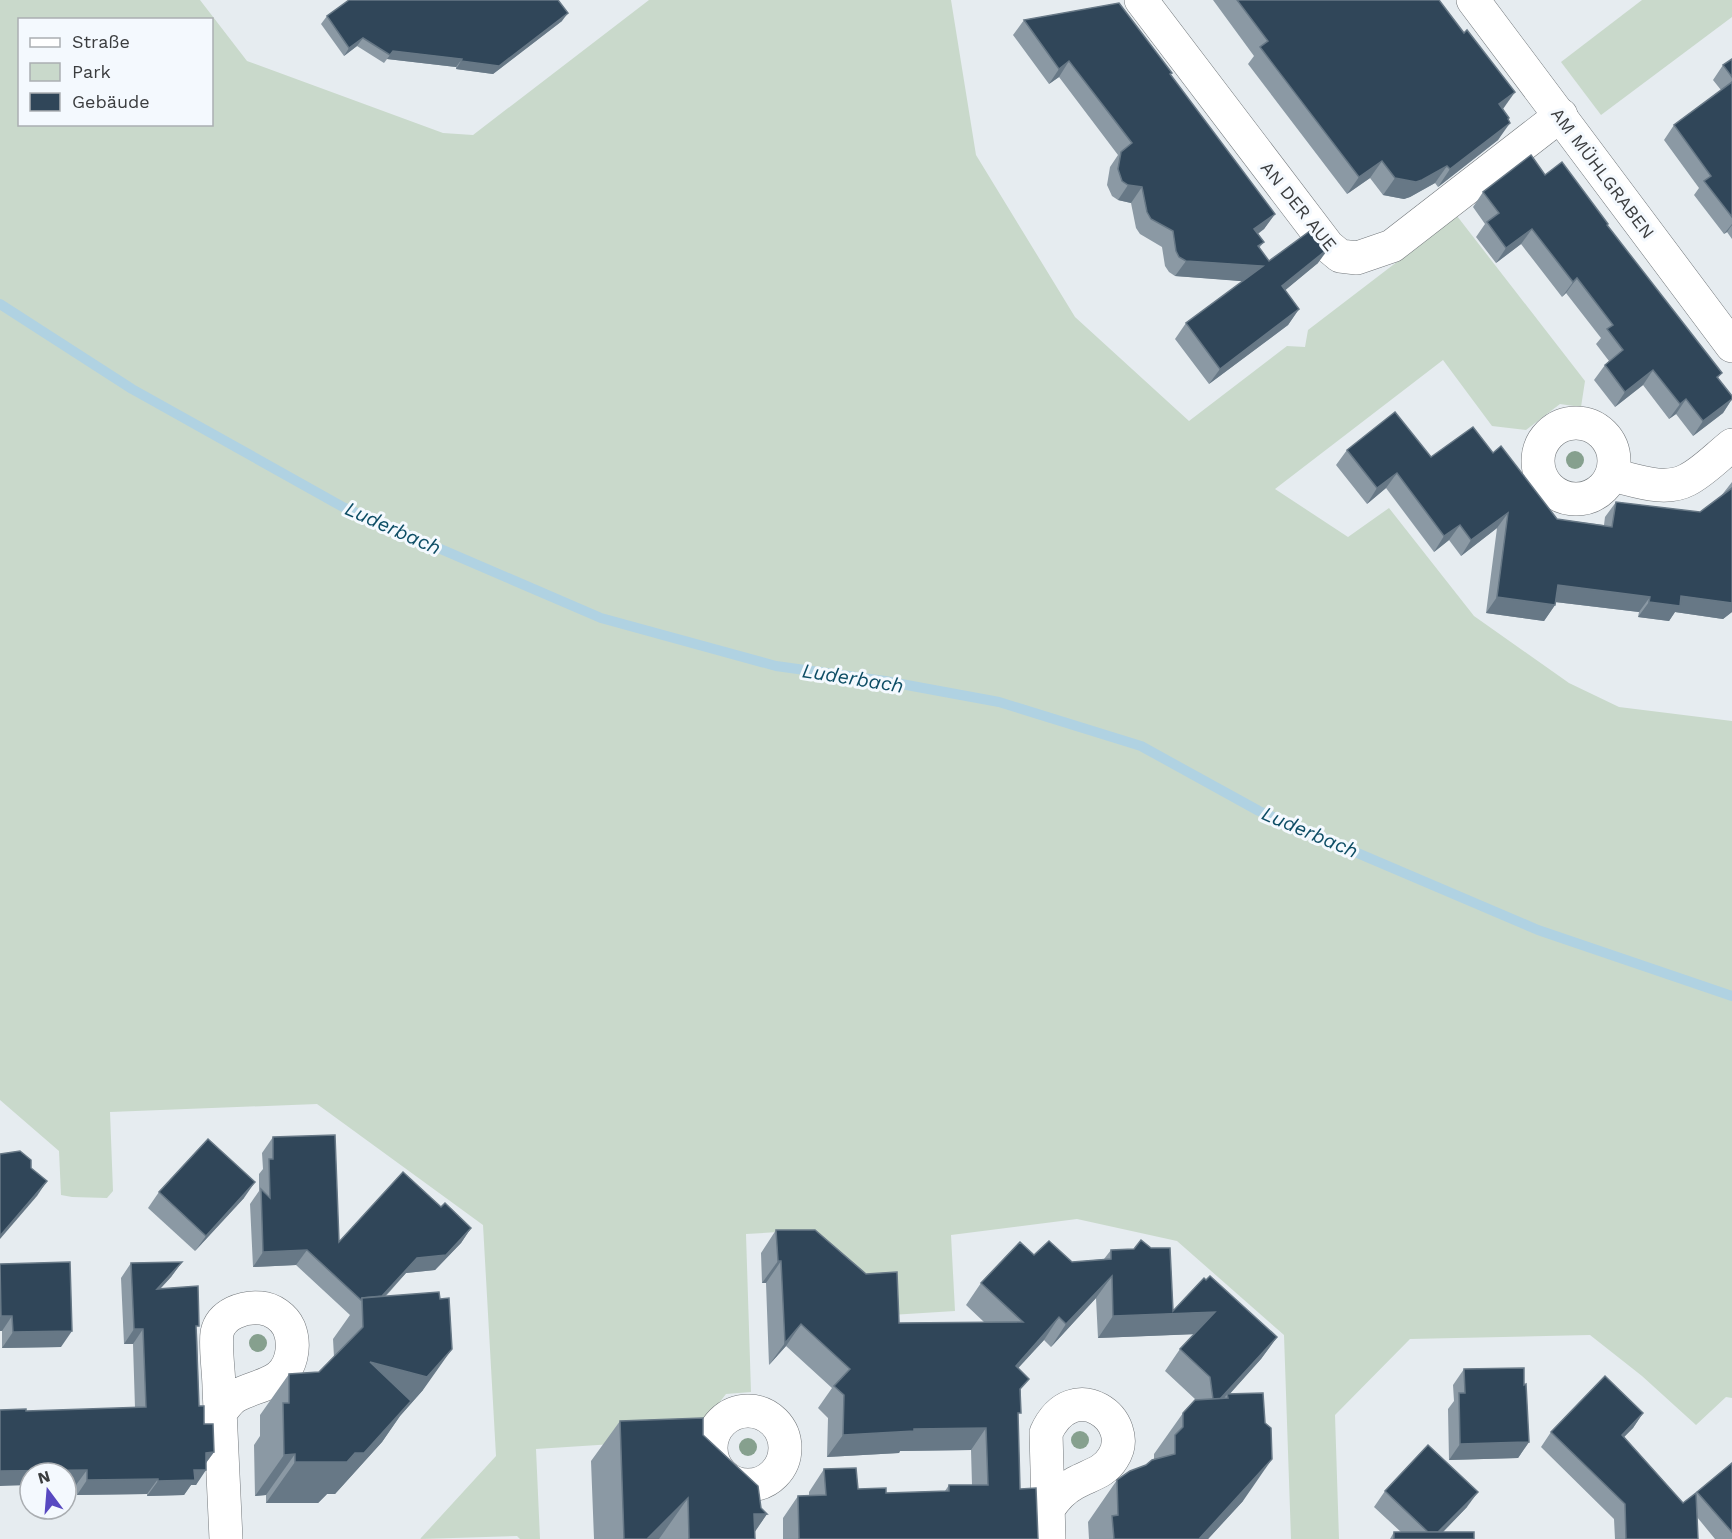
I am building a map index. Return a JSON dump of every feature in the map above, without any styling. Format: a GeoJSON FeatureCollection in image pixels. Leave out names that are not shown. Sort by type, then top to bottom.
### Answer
{"type":"FeatureCollection","features":[{"type":"Feature","properties":{"kind":"street","name":"AN DER AUE"},"geometry":{"type":"LineString","coordinates":[[1141,0],[1328,246],[1340,256],[1357,258],[1392,246],[1561,115]]}},
{"type":"Feature","properties":{"kind":"street","name":"AM MÜHLGRABEN"},"geometry":{"type":"LineString","coordinates":[[1473,0],[1732,346]]}},
{"type":"Feature","properties":{"kind":"street"},"geometry":{"type":"LineString","coordinates":[[1612,475],[1650,484],[1676,484],[1687,480],[1732,445]]}},
{"type":"Feature","properties":{"kind":"street"},"geometry":{"type":"LineString","coordinates":[[220,1413],[226,1539]]}},
{"type":"Feature","properties":{"kind":"street"},"geometry":{"type":"LineString","coordinates":[[746,1485],[748,1517]]}},
{"type":"Feature","properties":{"kind":"green space"},"geometry":{"type":"Polygon","coordinates":[[[0,0],[200,0],[247,61],[443,133],[473,135],[649,0],[951,0],[976,155],[1075,317],[1189,421],[1287,346],[1305,347],[1308,330],[1457,216],[1585,381],[1581,407],[1560,404],[1526,430],[1492,426],[1443,360],[1275,489],[1348,537],[1389,508],[1474,616],[1569,683],[1619,707],[1732,721],[1732,1398],[1726,1397],[1696,1425],[1642,1376],[1590,1335],[1410,1339],[1335,1415],[1339,1539],[1291,1539],[1284,1335],[1177,1241],[1077,1219],[951,1235],[955,1311],[891,1315],[811,1230],[746,1234],[751,1392],[726,1394],[691,1439],[536,1449],[540,1539],[520,1539],[517,1536],[420,1539],[496,1456],[483,1225],[317,1104],[110,1112],[113,1191],[107,1198],[61,1195],[59,1151],[0,1100],[0,0]]]}},
{"type":"Feature","properties":{"kind":"green space"},"geometry":{"type":"Polygon","coordinates":[[[1642,0],[1732,0],[1732,17],[1601,115],[1561,62],[1642,0]]]}},
{"type":"Feature","properties":{"kind":"building"},"geometry":{"type":"Polygon","coordinates":[[[349,0],[558,0],[568,13],[499,66],[393,51],[390,55],[363,38],[349,48],[327,16],[349,0]]]}},
{"type":"Feature","properties":{"kind":"building"},"geometry":{"type":"Polygon","coordinates":[[[1237,0],[1439,0],[1464,33],[1467,30],[1515,92],[1499,104],[1510,123],[1450,169],[1447,166],[1422,180],[1416,182],[1395,178],[1382,161],[1359,177],[1260,47],[1268,41],[1237,0]]]}},
{"type":"Feature","properties":{"kind":"building"},"geometry":{"type":"Polygon","coordinates":[[[1119,3],[1275,214],[1254,229],[1264,242],[1258,246],[1269,261],[1314,228],[1329,248],[1282,286],[1299,309],[1220,369],[1186,323],[1263,266],[1186,261],[1179,257],[1173,231],[1151,219],[1147,212],[1142,187],[1128,185],[1122,181],[1118,169],[1121,152],[1132,143],[1069,61],[1059,69],[1024,20],[1119,3]]]}},
{"type":"Feature","properties":{"kind":"building"},"geometry":{"type":"Polygon","coordinates":[[[1732,59],[1732,77],[1723,65],[1732,59]]]}},
{"type":"Feature","properties":{"kind":"building"},"geometry":{"type":"Polygon","coordinates":[[[1732,82],[1732,217],[1704,181],[1711,176],[1674,125],[1732,82]]]}},
{"type":"Feature","properties":{"kind":"building"},"geometry":{"type":"Polygon","coordinates":[[[1531,155],[1545,175],[1562,162],[1607,225],[1722,373],[1717,377],[1732,399],[1703,421],[1686,399],[1680,404],[1653,370],[1625,392],[1605,365],[1623,350],[1607,329],[1613,325],[1577,278],[1573,282],[1532,229],[1506,248],[1487,222],[1499,213],[1483,192],[1531,155]]]}},
{"type":"Feature","properties":{"kind":"building"},"geometry":{"type":"Polygon","coordinates":[[[1395,412],[1431,457],[1473,427],[1493,453],[1501,446],[1557,519],[1612,527],[1616,502],[1700,512],[1732,488],[1732,603],[1681,596],[1680,606],[1649,602],[1650,597],[1558,585],[1555,605],[1497,597],[1508,513],[1471,540],[1460,525],[1444,536],[1397,473],[1377,488],[1347,450],[1395,412]]]}},
{"type":"Feature","properties":{"kind":"building"},"geometry":{"type":"Polygon","coordinates":[[[335,1135],[339,1242],[403,1172],[441,1207],[445,1203],[471,1228],[446,1255],[417,1258],[382,1296],[361,1300],[307,1250],[263,1252],[261,1189],[270,1198],[269,1159],[273,1159],[273,1137],[335,1135]]]}},
{"type":"Feature","properties":{"kind":"building"},"geometry":{"type":"Polygon","coordinates":[[[208,1139],[255,1182],[206,1236],[159,1192],[208,1139]]]}},
{"type":"Feature","properties":{"kind":"building"},"geometry":{"type":"Polygon","coordinates":[[[20,1151],[31,1160],[31,1168],[47,1181],[0,1236],[0,1154],[20,1151]]]}},
{"type":"Feature","properties":{"kind":"building"},"geometry":{"type":"Polygon","coordinates":[[[776,1230],[815,1230],[866,1274],[897,1272],[899,1323],[1023,1322],[981,1283],[1020,1242],[1034,1255],[1049,1241],[1072,1262],[1111,1259],[1111,1250],[1134,1249],[1141,1240],[1151,1248],[1170,1248],[1173,1311],[1204,1278],[1206,1280],[1210,1276],[1277,1337],[1220,1399],[1213,1399],[1210,1377],[1180,1349],[1215,1312],[1113,1316],[1112,1276],[1066,1324],[1059,1317],[1016,1366],[1029,1379],[1020,1389],[1021,1413],[1018,1413],[1020,1489],[1036,1488],[1038,1539],[799,1539],[798,1496],[826,1495],[824,1469],[856,1468],[858,1489],[886,1488],[886,1493],[949,1491],[949,1485],[988,1485],[986,1428],[914,1429],[914,1431],[843,1435],[844,1395],[834,1386],[850,1369],[801,1324],[785,1343],[781,1261],[778,1261],[776,1230]]]}},
{"type":"Feature","properties":{"kind":"building"},"geometry":{"type":"Polygon","coordinates":[[[70,1262],[72,1331],[13,1332],[12,1316],[1,1316],[0,1264],[70,1262]]]}},
{"type":"Feature","properties":{"kind":"building"},"geometry":{"type":"Polygon","coordinates":[[[182,1262],[157,1289],[198,1286],[199,1326],[196,1326],[199,1406],[204,1406],[204,1424],[213,1424],[214,1452],[206,1453],[206,1470],[194,1470],[195,1480],[158,1481],[158,1479],[87,1480],[87,1470],[78,1470],[78,1461],[18,1461],[18,1471],[0,1471],[0,1410],[146,1407],[143,1329],[134,1329],[131,1263],[182,1262]]]}},
{"type":"Feature","properties":{"kind":"building"},"geometry":{"type":"Polygon","coordinates":[[[439,1292],[440,1299],[449,1298],[452,1349],[427,1377],[370,1362],[411,1401],[364,1453],[355,1453],[347,1462],[295,1462],[295,1454],[284,1455],[283,1403],[289,1403],[289,1374],[319,1372],[363,1327],[362,1298],[439,1292]]]}},
{"type":"Feature","properties":{"kind":"building"},"geometry":{"type":"Polygon","coordinates":[[[1524,1368],[1529,1442],[1460,1444],[1459,1393],[1465,1393],[1464,1369],[1524,1368]]]}},
{"type":"Feature","properties":{"kind":"building"},"geometry":{"type":"Polygon","coordinates":[[[1605,1376],[1643,1413],[1622,1435],[1683,1503],[1696,1493],[1698,1539],[1626,1539],[1625,1504],[1551,1432],[1605,1376]]]}},
{"type":"Feature","properties":{"kind":"building"},"geometry":{"type":"Polygon","coordinates":[[[1263,1393],[1265,1423],[1271,1428],[1272,1459],[1199,1539],[1114,1539],[1112,1516],[1118,1515],[1117,1480],[1152,1460],[1175,1454],[1175,1435],[1183,1427],[1183,1413],[1195,1400],[1228,1398],[1227,1394],[1263,1393]]]}},
{"type":"Feature","properties":{"kind":"building"},"geometry":{"type":"Polygon","coordinates":[[[703,1418],[703,1435],[758,1486],[761,1508],[767,1514],[754,1514],[755,1539],[689,1539],[688,1498],[647,1539],[624,1539],[620,1421],[703,1418]]]}},
{"type":"Feature","properties":{"kind":"building"},"geometry":{"type":"Polygon","coordinates":[[[1428,1445],[1478,1492],[1438,1532],[1428,1532],[1385,1491],[1428,1445]]]}},
{"type":"Feature","properties":{"kind":"building"},"geometry":{"type":"Polygon","coordinates":[[[1732,1463],[1732,1532],[1697,1492],[1732,1463]]]}},
{"type":"Feature","properties":{"kind":"building"},"geometry":{"type":"Polygon","coordinates":[[[1394,1532],[1474,1532],[1474,1539],[1394,1539],[1394,1532]]]}},
{"type":"Feature","properties":{"kind":"waterway","name":"Luderbach"},"geometry":{"type":"LineString","coordinates":[[0,304],[132,389],[343,507],[601,618],[776,666],[885,681],[999,702],[1141,746],[1259,811],[1538,930],[1732,996]]}}]}
